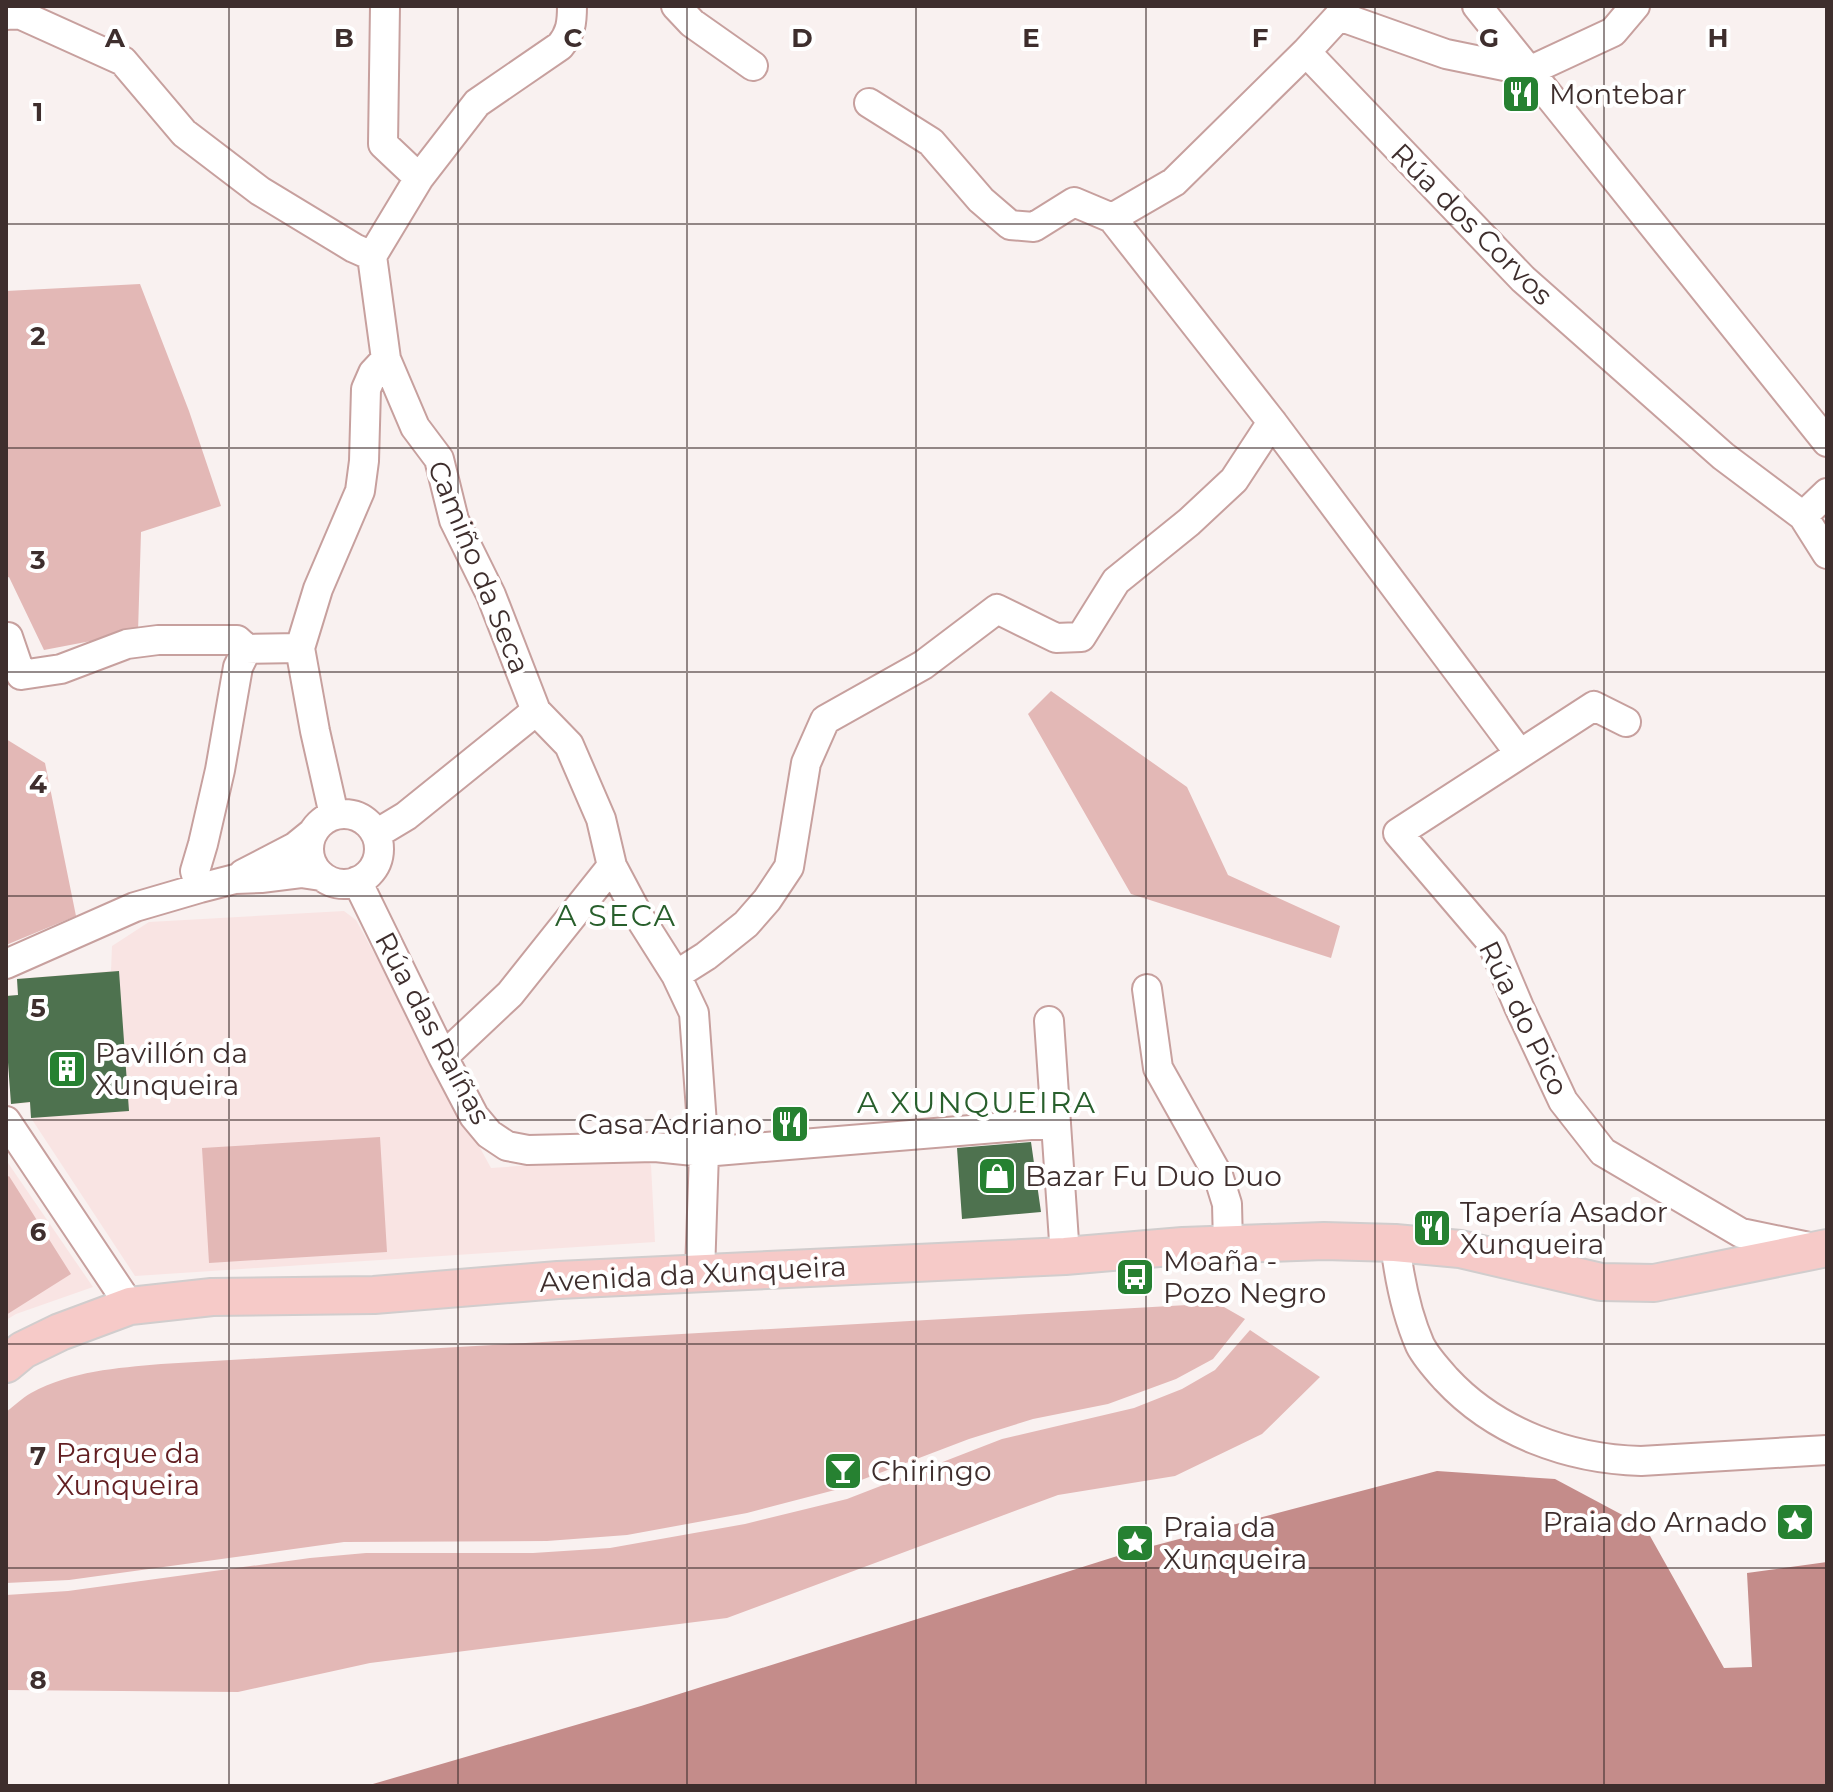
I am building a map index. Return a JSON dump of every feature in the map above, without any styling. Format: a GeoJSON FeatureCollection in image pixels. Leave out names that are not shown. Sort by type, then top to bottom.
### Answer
{"type":"FeatureCollection","features":[{"type":"Feature","properties":{"kind":"main road","name":"Avenida da Xunqueira"},"geometry":{"type":"LineString","coordinates":[[6,1364],[23,1350],[60,1332],[130,1306],[212,1297],[374,1295],[558,1280],[1324,1241],[1388,1248],[1460,1249],[1601,1282],[1654,1283],[1826,1250]]}},
{"type":"Feature","properties":{"kind":"street"},"geometry":{"type":"LineString","coordinates":[[385,6],[383,144],[419,178]]}},
{"type":"Feature","properties":{"kind":"street"},"geometry":{"type":"LineString","coordinates":[[15,12],[123,61],[184,133],[260,191],[372,256],[419,178],[477,103],[560,46],[568,36],[572,6]]}},
{"type":"Feature","properties":{"kind":"street"},"geometry":{"type":"LineString","coordinates":[[676,6],[692,23],[753,66]]}},
{"type":"Feature","properties":{"kind":"street"},"geometry":{"type":"LineString","coordinates":[[1477,6],[1827,442]]}},
{"type":"Feature","properties":{"kind":"street"},"geometry":{"type":"LineString","coordinates":[[1112,218],[1174,182],[1306,52],[1337,9],[1446,54],[1529,71],[1613,32],[1635,6]]}},
{"type":"Feature","properties":{"kind":"street","name":"Rúa dos Corvos"},"geometry":{"type":"LineString","coordinates":[[1306,52],[1523,279],[1723,456],[1803,516],[1827,554]]}},
{"type":"Feature","properties":{"kind":"street"},"geometry":{"type":"LineString","coordinates":[[869,103],[931,142],[981,200],[1010,225],[1034,227],[1074,202],[1112,218],[1272,422],[1520,754]]}},
{"type":"Feature","properties":{"kind":"street","name":"Camiño da Seca"},"geometry":{"type":"LineString","coordinates":[[372,256],[386,359],[415,427],[439,459],[454,520],[491,595],[536,711],[569,745],[601,819],[612,866],[676,975],[694,1013],[704,1152],[700,1273]]}},
{"type":"Feature","properties":{"kind":"street"},"geometry":{"type":"LineString","coordinates":[[334,815],[300,648],[318,589],[360,491],[366,389],[373,373],[386,359]]}},
{"type":"Feature","properties":{"kind":"street"},"geometry":{"type":"LineString","coordinates":[[676,975],[746,924],[789,867],[806,763],[825,720],[923,665],[997,609],[1056,638],[1081,637],[1116,581],[1189,522],[1234,480],[1272,422]]}},
{"type":"Feature","properties":{"kind":"street"},"geometry":{"type":"LineString","coordinates":[[1803,516],[1827,493]]}},
{"type":"Feature","properties":{"kind":"street"},"geometry":{"type":"LineString","coordinates":[[6,638],[21,675],[61,669],[127,644],[158,640],[237,640],[247,649],[300,648]]}},
{"type":"Feature","properties":{"kind":"street"},"geometry":{"type":"LineString","coordinates":[[200,888],[195,871],[220,770],[238,667],[247,649]]}},
{"type":"Feature","properties":{"kind":"street","name":"Rúa do Pico"},"geometry":{"type":"LineString","coordinates":[[1626,722],[1594,706],[1398,833],[1492,943],[1563,1101],[1603,1152],[1741,1233],[1826,1250]]}},
{"type":"Feature","properties":{"kind":"street"},"geometry":{"type":"LineString","coordinates":[[376,834],[406,816],[536,711]]}},
{"type":"Feature","properties":{"kind":"street"},"geometry":{"type":"LineString","coordinates":[[6,964],[135,907],[235,879],[301,873],[345,884],[357,881],[374,867],[379,845],[376,834],[354,815],[334,815],[325,819],[295,847],[235,879]]}},
{"type":"Feature","properties":{"kind":"street"},"geometry":{"type":"LineString","coordinates":[[311,834],[309,857],[321,876]]}},
{"type":"Feature","properties":{"kind":"street"},"geometry":{"type":"LineString","coordinates":[[443,1057],[510,994],[612,866]]}},
{"type":"Feature","properties":{"kind":"street","name":"Rúa das Raíñas"},"geometry":{"type":"LineString","coordinates":[[357,881],[474,1116],[489,1134],[507,1146],[528,1150],[655,1147],[704,1152],[1056,1123]]}},
{"type":"Feature","properties":{"kind":"street"},"geometry":{"type":"LineString","coordinates":[[1147,989],[1158,1068],[1218,1175],[1227,1204],[1228,1244]]}},
{"type":"Feature","properties":{"kind":"street"},"geometry":{"type":"LineString","coordinates":[[1049,1021],[1065,1256]]}},
{"type":"Feature","properties":{"kind":"street"},"geometry":{"type":"LineString","coordinates":[[6,1121],[130,1306]]}},
{"type":"Feature","properties":{"kind":"street"},"geometry":{"type":"LineString","coordinates":[[1388,1248],[1421,1347],[1464,1398],[1490,1417],[1522,1433],[1555,1448],[1611,1460],[1827,1450]]}},
{"type":"Feature","properties":{"kind":"shaded area"},"geometry":{"type":"Polygon","coordinates":[[[344,911],[356,920],[491,1168],[644,1157],[651,1165],[655,1242],[135,1276],[31,1118],[30,1103],[11,1104],[6,996],[18,995],[17,979],[111,971],[112,946],[149,922],[344,911]]]}},
{"type":"Feature","properties":{"kind":"shaded area"},"geometry":{"type":"Polygon","coordinates":[[[6,1160],[93,1287],[6,1320],[6,1160]]]}},
{"type":"Feature","properties":{"kind":"shaded area"},"geometry":{"type":"Polygon","coordinates":[[[1437,1471],[1555,1479],[1645,1527],[1724,1668],[1752,1667],[1747,1573],[1827,1562],[1827,1786],[366,1786],[641,1706],[1130,1552],[1437,1471]]]}},
{"type":"Feature","properties":{"kind":"green space"},"geometry":{"type":"Polygon","coordinates":[[[140,284],[189,411],[221,506],[141,532],[138,632],[44,650],[9,577],[6,578],[6,291],[140,284]]]}},
{"type":"Feature","properties":{"kind":"green space"},"geometry":{"type":"Polygon","coordinates":[[[1051,691],[1187,787],[1228,875],[1340,926],[1331,958],[1131,894],[1028,714],[1051,691]]]}},
{"type":"Feature","properties":{"kind":"green space"},"geometry":{"type":"Polygon","coordinates":[[[6,739],[45,763],[76,916],[6,945],[6,739]]]}},
{"type":"Feature","properties":{"kind":"green space"},"geometry":{"type":"Polygon","coordinates":[[[380,1137],[387,1252],[209,1263],[202,1148],[380,1137]]]}},
{"type":"Feature","properties":{"kind":"green space"},"geometry":{"type":"Polygon","coordinates":[[[9,1176],[71,1274],[6,1315],[6,1178],[9,1176]]]}},
{"type":"Feature","properties":{"kind":"green space","name":"Parque da Xunqueira"},"geometry":{"type":"Polygon","coordinates":[[[1205,1304],[1224,1307],[1245,1319],[1213,1359],[1176,1379],[1108,1404],[1033,1419],[969,1439],[835,1490],[747,1513],[627,1535],[547,1541],[344,1542],[69,1580],[6,1583],[6,1412],[31,1393],[78,1375],[161,1364],[1205,1304]]]}},
{"type":"Feature","properties":{"kind":"green space"},"geometry":{"type":"Polygon","coordinates":[[[1250,1330],[1320,1377],[1262,1434],[1175,1476],[1058,1495],[727,1618],[370,1663],[238,1692],[6,1690],[6,1595],[68,1591],[366,1553],[533,1553],[610,1548],[745,1524],[847,1499],[1002,1439],[1134,1408],[1182,1389],[1215,1370],[1250,1330]]]}},
{"type":"Feature","properties":{"kind":"building","name":"Pavillón da Xunqueira"},"geometry":{"type":"Polygon","coordinates":[[[119,971],[129,1111],[31,1118],[30,1102],[11,1104],[6,996],[18,995],[17,979],[119,971]]]}},
{"type":"Feature","properties":{"kind":"building","name":"Bazar Fu Duo Duo"},"geometry":{"type":"Polygon","coordinates":[[[1031,1142],[1041,1212],[962,1219],[957,1148],[1031,1142]]]}},
{"type":"Feature","properties":{"kind":"place","name":"Montebar"},"geometry":{"type":"Point","coordinates":[1521,94]}},
{"type":"Feature","properties":{"kind":"place","name":"Pavillón da Xunqueira"},"geometry":{"type":"Point","coordinates":[67,1069]}},
{"type":"Feature","properties":{"kind":"place","name":"Casa Adriano"},"geometry":{"type":"Point","coordinates":[790,1124]}},
{"type":"Feature","properties":{"kind":"place","name":"Bazar Fu Duo Duo"},"geometry":{"type":"Point","coordinates":[997,1176]}},
{"type":"Feature","properties":{"kind":"place","name":"Tapería Asador Xunqueira"},"geometry":{"type":"Point","coordinates":[1432,1228]}},
{"type":"Feature","properties":{"kind":"place","name":"Moaña - Pozo Negro"},"geometry":{"type":"Point","coordinates":[1135,1277]}},
{"type":"Feature","properties":{"kind":"place","name":"Chiringo"},"geometry":{"type":"Point","coordinates":[843,1471]}},
{"type":"Feature","properties":{"kind":"place","name":"Praia do Arnado"},"geometry":{"type":"Point","coordinates":[1795,1522]}},
{"type":"Feature","properties":{"kind":"place","name":"Praia da Xunqueira"},"geometry":{"type":"Point","coordinates":[1135,1543]}},
{"type":"Feature","properties":{"kind":"district","name":"A SECA"},"geometry":{"type":"Point","coordinates":[616,915]}},
{"type":"Feature","properties":{"kind":"district","name":"A XUNQUEIRA"},"geometry":{"type":"Point","coordinates":[977,1102]}}]}
